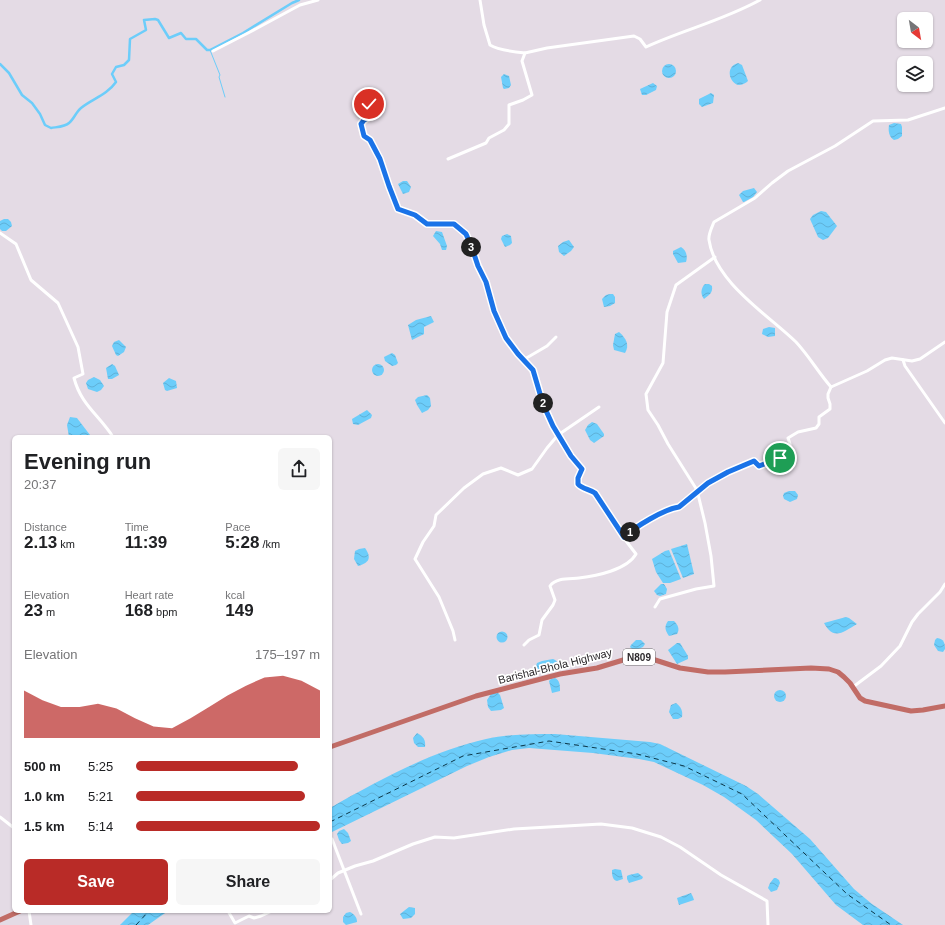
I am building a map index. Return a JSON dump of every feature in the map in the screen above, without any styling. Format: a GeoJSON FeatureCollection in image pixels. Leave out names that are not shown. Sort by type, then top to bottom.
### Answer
{"type":"FeatureCollection","features":[{"type":"Feature","properties":{"kind":"highway","name":"Barishal-Bhola Highway"},"geometry":{"type":"LineString","coordinates":[[332,746],[476,696],[560,674],[597,668],[633,657],[652,659],[680,668],[708,672],[811,668],[828,669],[838,672],[850,683],[860,698],[865,701],[911,711],[945,706]]}},
{"type":"Feature","properties":{"kind":"highway"},"geometry":{"type":"LineString","coordinates":[[0,920],[16,913]]}},
{"type":"Feature","properties":{"kind":"street"},"geometry":{"type":"LineString","coordinates":[[213,51],[300,5],[318,0]]}},
{"type":"Feature","properties":{"kind":"street"},"geometry":{"type":"LineString","coordinates":[[480,0],[484,25],[490,45],[496,48],[525,53],[547,48],[634,36],[640,39],[646,47],[724,17],[760,0]]}},
{"type":"Feature","properties":{"kind":"street"},"geometry":{"type":"LineString","coordinates":[[448,159],[486,143],[489,138],[504,130],[509,124],[509,105],[532,95],[522,62],[525,53]]}},
{"type":"Feature","properties":{"kind":"street"},"geometry":{"type":"LineString","coordinates":[[365,89],[364,93],[366,99],[369,104],[374,102],[377,109],[376,113],[364,120],[361,124],[362,131],[364,136],[370,140],[380,159],[398,209],[415,215],[427,224],[454,224],[466,234],[486,282],[494,311],[504,333],[512,347],[533,370],[543,404],[558,435],[571,456],[582,469],[578,478],[578,484],[581,488],[589,489],[595,493],[636,554],[633,559],[614,570],[580,578],[563,579],[552,583],[550,586],[555,600],[553,605],[542,620],[539,635],[529,640],[524,645]]}},
{"type":"Feature","properties":{"kind":"street"},"geometry":{"type":"LineString","coordinates":[[831,387],[819,374],[796,342],[729,282],[715,257],[708,238],[714,222],[755,198],[788,171],[835,146],[872,121],[908,120],[945,108]]}},
{"type":"Feature","properties":{"kind":"street"},"geometry":{"type":"LineString","coordinates":[[0,233],[16,244],[31,280],[58,303],[78,347],[83,374],[74,378],[76,386],[87,406],[112,435]]}},
{"type":"Feature","properties":{"kind":"street"},"geometry":{"type":"LineString","coordinates":[[655,607],[660,599],[696,589],[714,586],[711,556],[697,490],[648,410],[646,394],[663,363],[667,312],[676,285],[715,257]]}},
{"type":"Feature","properties":{"kind":"street"},"geometry":{"type":"LineString","coordinates":[[523,360],[547,346],[556,337]]}},
{"type":"Feature","properties":{"kind":"street"},"geometry":{"type":"LineString","coordinates":[[624,537],[636,527],[674,507],[679,507],[697,490],[722,475],[750,462],[754,461],[759,466],[762,466],[790,454],[790,444],[788,438],[798,432],[816,428],[819,424],[819,417],[830,409],[828,394],[831,387],[867,371],[885,360],[892,358],[912,361],[920,359],[945,342]]}},
{"type":"Feature","properties":{"kind":"street"},"geometry":{"type":"LineString","coordinates":[[903,360],[905,366],[945,423]]}},
{"type":"Feature","properties":{"kind":"street"},"geometry":{"type":"LineString","coordinates":[[455,640],[440,597],[415,560],[423,542],[434,526],[436,515],[464,488],[483,474],[501,468],[518,475],[532,469],[546,448],[558,435],[598,407]]}},
{"type":"Feature","properties":{"kind":"street"},"geometry":{"type":"LineString","coordinates":[[853,688],[881,666],[900,646],[912,622],[940,592],[945,584]]}},
{"type":"Feature","properties":{"kind":"street"},"geometry":{"type":"LineString","coordinates":[[0,817],[12,826]]}},
{"type":"Feature","properties":{"kind":"street"},"geometry":{"type":"LineString","coordinates":[[332,878],[338,873],[360,864],[379,859],[413,844],[435,838],[454,838],[514,830],[601,824],[632,828],[661,837],[680,847],[721,875],[767,901],[768,925]]}},
{"type":"Feature","properties":{"kind":"street"},"geometry":{"type":"LineString","coordinates":[[332,839],[361,914]]}},
{"type":"Feature","properties":{"kind":"street"},"geometry":{"type":"LineString","coordinates":[[29,913],[31,925]]}},
{"type":"Feature","properties":{"kind":"street"},"geometry":{"type":"LineString","coordinates":[[229,913],[236,924],[249,916],[254,918],[268,913]]}},
{"type":"Feature","properties":{"kind":"water"},"geometry":{"type":"Polygon","coordinates":[[[738,63],[742,65],[748,81],[739,85],[733,82],[730,75],[731,68],[738,63]]]}},
{"type":"Feature","properties":{"kind":"water"},"geometry":{"type":"Polygon","coordinates":[[[669,64],[674,66],[676,71],[674,76],[669,78],[664,76],[662,71],[664,66],[669,64]]]}},
{"type":"Feature","properties":{"kind":"water"},"geometry":{"type":"Polygon","coordinates":[[[504,74],[509,76],[511,85],[509,88],[504,89],[501,77],[504,74]]]}},
{"type":"Feature","properties":{"kind":"water"},"geometry":{"type":"Polygon","coordinates":[[[653,83],[657,86],[656,90],[646,95],[642,95],[640,89],[653,83]]]}},
{"type":"Feature","properties":{"kind":"water"},"geometry":{"type":"Polygon","coordinates":[[[711,93],[714,95],[713,103],[702,107],[699,104],[699,99],[711,93]]]}},
{"type":"Feature","properties":{"kind":"water"},"geometry":{"type":"Polygon","coordinates":[[[894,123],[901,124],[902,136],[894,140],[890,136],[889,125],[894,123]]]}},
{"type":"Feature","properties":{"kind":"water"},"geometry":{"type":"Polygon","coordinates":[[[403,181],[407,181],[411,187],[409,192],[403,194],[398,184],[403,181]]]}},
{"type":"Feature","properties":{"kind":"water"},"geometry":{"type":"Polygon","coordinates":[[[754,188],[757,192],[753,197],[743,202],[739,195],[743,191],[754,188]]]}},
{"type":"Feature","properties":{"kind":"water"},"geometry":{"type":"Polygon","coordinates":[[[821,211],[826,212],[837,226],[828,238],[823,240],[818,237],[810,219],[813,215],[821,211]]]}},
{"type":"Feature","properties":{"kind":"water"},"geometry":{"type":"Polygon","coordinates":[[[8,219],[12,226],[6,231],[2,231],[0,229],[0,221],[8,219]]]}},
{"type":"Feature","properties":{"kind":"water"},"geometry":{"type":"Polygon","coordinates":[[[436,231],[442,232],[447,246],[446,250],[442,250],[440,244],[433,236],[436,231]]]}},
{"type":"Feature","properties":{"kind":"water"},"geometry":{"type":"Polygon","coordinates":[[[507,234],[511,236],[512,243],[505,247],[501,239],[502,236],[507,234]]]}},
{"type":"Feature","properties":{"kind":"water"},"geometry":{"type":"Polygon","coordinates":[[[569,240],[574,247],[564,256],[559,252],[558,246],[569,240]]]}},
{"type":"Feature","properties":{"kind":"water"},"geometry":{"type":"Polygon","coordinates":[[[681,247],[687,255],[687,260],[686,262],[678,263],[673,251],[681,247]]]}},
{"type":"Feature","properties":{"kind":"water"},"geometry":{"type":"Polygon","coordinates":[[[705,284],[712,286],[712,290],[704,299],[702,291],[705,284]]]}},
{"type":"Feature","properties":{"kind":"water"},"geometry":{"type":"Polygon","coordinates":[[[613,294],[615,297],[615,303],[604,307],[602,299],[606,295],[613,294]]]}},
{"type":"Feature","properties":{"kind":"water"},"geometry":{"type":"Polygon","coordinates":[[[431,316],[434,322],[424,327],[424,334],[412,340],[408,325],[416,320],[431,316]]]}},
{"type":"Feature","properties":{"kind":"water"},"geometry":{"type":"Polygon","coordinates":[[[769,327],[775,328],[775,336],[768,337],[762,334],[763,329],[769,327]]]}},
{"type":"Feature","properties":{"kind":"water"},"geometry":{"type":"Polygon","coordinates":[[[619,332],[624,337],[627,344],[625,353],[614,350],[613,345],[615,334],[619,332]]]}},
{"type":"Feature","properties":{"kind":"water"},"geometry":{"type":"Polygon","coordinates":[[[119,340],[126,347],[124,352],[118,356],[116,355],[112,346],[114,342],[119,340]]]}},
{"type":"Feature","properties":{"kind":"water"},"geometry":{"type":"Polygon","coordinates":[[[392,353],[395,355],[398,363],[392,366],[385,361],[384,357],[392,353]]]}},
{"type":"Feature","properties":{"kind":"water"},"geometry":{"type":"Polygon","coordinates":[[[112,364],[115,366],[119,375],[112,379],[108,379],[106,368],[112,364]]]}},
{"type":"Feature","properties":{"kind":"water"},"geometry":{"type":"Polygon","coordinates":[[[376,364],[380,364],[384,370],[380,376],[376,376],[372,372],[372,368],[376,364]]]}},
{"type":"Feature","properties":{"kind":"water"},"geometry":{"type":"Polygon","coordinates":[[[94,377],[100,380],[104,386],[97,392],[88,389],[86,383],[94,377]]]}},
{"type":"Feature","properties":{"kind":"water"},"geometry":{"type":"Polygon","coordinates":[[[169,378],[176,381],[177,388],[167,391],[165,390],[163,383],[169,378]]]}},
{"type":"Feature","properties":{"kind":"water"},"geometry":{"type":"Polygon","coordinates":[[[427,395],[430,398],[431,406],[428,410],[422,413],[415,400],[418,397],[427,395]]]}},
{"type":"Feature","properties":{"kind":"water"},"geometry":{"type":"Polygon","coordinates":[[[367,410],[372,415],[371,418],[358,425],[353,424],[352,419],[367,410]]]}},
{"type":"Feature","properties":{"kind":"water"},"geometry":{"type":"Polygon","coordinates":[[[70,417],[77,418],[90,435],[69,435],[67,425],[70,417]]]}},
{"type":"Feature","properties":{"kind":"water"},"geometry":{"type":"Polygon","coordinates":[[[592,422],[597,424],[604,434],[604,436],[594,443],[590,440],[585,430],[592,422]]]}},
{"type":"Feature","properties":{"kind":"water"},"geometry":{"type":"Polygon","coordinates":[[[795,491],[798,495],[797,499],[790,502],[784,499],[784,493],[795,491]]]}},
{"type":"Feature","properties":{"kind":"water"},"geometry":{"type":"Polygon","coordinates":[[[687,544],[694,574],[683,578],[671,549],[687,544]]]}},
{"type":"Feature","properties":{"kind":"water"},"geometry":{"type":"Polygon","coordinates":[[[365,548],[369,557],[368,560],[367,562],[358,566],[354,559],[355,551],[365,548]]]}},
{"type":"Feature","properties":{"kind":"water"},"geometry":{"type":"Polygon","coordinates":[[[669,550],[681,579],[670,583],[663,583],[656,572],[652,559],[669,550]]]}},
{"type":"Feature","properties":{"kind":"water"},"geometry":{"type":"Polygon","coordinates":[[[661,584],[664,584],[667,589],[666,594],[660,596],[654,591],[661,584]]]}},
{"type":"Feature","properties":{"kind":"water"},"geometry":{"type":"Polygon","coordinates":[[[846,617],[857,624],[843,632],[831,632],[824,623],[846,617]]]}},
{"type":"Feature","properties":{"kind":"water"},"geometry":{"type":"Polygon","coordinates":[[[668,621],[674,621],[677,624],[677,634],[669,636],[666,628],[668,621]]]}},
{"type":"Feature","properties":{"kind":"water"},"geometry":{"type":"Polygon","coordinates":[[[502,631],[506,633],[508,637],[506,641],[502,643],[498,641],[496,637],[498,633],[502,631]]]}},
{"type":"Feature","properties":{"kind":"water"},"geometry":{"type":"Polygon","coordinates":[[[937,638],[943,640],[945,649],[943,652],[938,651],[934,645],[937,638]]]}},
{"type":"Feature","properties":{"kind":"water"},"geometry":{"type":"Polygon","coordinates":[[[636,640],[641,640],[645,644],[643,647],[634,651],[630,647],[636,640]]]}},
{"type":"Feature","properties":{"kind":"water"},"geometry":{"type":"Polygon","coordinates":[[[677,643],[680,643],[688,656],[688,659],[677,664],[668,650],[677,643]]]}},
{"type":"Feature","properties":{"kind":"water"},"geometry":{"type":"Polygon","coordinates":[[[553,659],[558,663],[558,670],[541,674],[536,666],[537,663],[553,659]]]}},
{"type":"Feature","properties":{"kind":"water"},"geometry":{"type":"Polygon","coordinates":[[[555,678],[559,682],[560,691],[552,693],[549,681],[555,678]]]}},
{"type":"Feature","properties":{"kind":"water"},"geometry":{"type":"Polygon","coordinates":[[[780,690],[784,692],[786,696],[784,700],[780,702],[776,700],[774,696],[776,692],[780,690]]]}},
{"type":"Feature","properties":{"kind":"water"},"geometry":{"type":"Polygon","coordinates":[[[497,692],[500,695],[504,708],[501,710],[491,711],[488,707],[487,700],[491,694],[497,692]]]}},
{"type":"Feature","properties":{"kind":"water"},"geometry":{"type":"Polygon","coordinates":[[[676,703],[681,709],[682,717],[673,719],[669,712],[671,705],[676,703]]]}},
{"type":"Feature","properties":{"kind":"water"},"geometry":{"type":"Polygon","coordinates":[[[417,733],[424,738],[425,747],[418,747],[414,743],[413,738],[417,733]]]}},
{"type":"Feature","properties":{"kind":"water"},"geometry":{"type":"Polygon","coordinates":[[[555,734],[660,744],[746,786],[758,794],[810,839],[854,889],[872,904],[903,925],[863,925],[836,905],[792,854],[756,820],[724,797],[703,785],[654,762],[639,759],[593,753],[529,748],[512,750],[467,766],[332,832],[332,807],[386,777],[425,759],[466,744],[494,737],[555,734]]]}},
{"type":"Feature","properties":{"kind":"water"},"geometry":{"type":"Polygon","coordinates":[[[344,829],[348,833],[351,841],[342,844],[337,834],[339,831],[344,829]]]}},
{"type":"Feature","properties":{"kind":"water"},"geometry":{"type":"Polygon","coordinates":[[[612,870],[621,870],[623,879],[617,881],[614,879],[612,870]]]}},
{"type":"Feature","properties":{"kind":"water"},"geometry":{"type":"Polygon","coordinates":[[[638,873],[643,877],[642,879],[629,883],[627,876],[638,873]]]}},
{"type":"Feature","properties":{"kind":"water"},"geometry":{"type":"Polygon","coordinates":[[[774,878],[779,880],[780,883],[777,890],[771,892],[768,888],[774,878]]]}},
{"type":"Feature","properties":{"kind":"water"},"geometry":{"type":"Polygon","coordinates":[[[691,893],[694,900],[679,905],[677,898],[691,893]]]}},
{"type":"Feature","properties":{"kind":"water"},"geometry":{"type":"Polygon","coordinates":[[[409,907],[415,908],[415,914],[411,918],[403,919],[400,914],[409,907]]]}},
{"type":"Feature","properties":{"kind":"water"},"geometry":{"type":"Polygon","coordinates":[[[350,912],[355,916],[357,922],[346,925],[343,922],[343,917],[346,913],[350,912]]]}},
{"type":"Feature","properties":{"kind":"water"},"geometry":{"type":"Polygon","coordinates":[[[132,913],[165,913],[148,925],[120,925],[132,913]]]}},
{"type":"Feature","properties":{"kind":"waterway"},"geometry":{"type":"LineString","coordinates":[[0,64],[9,73],[22,95],[32,103],[40,114],[45,125],[51,128],[60,127],[69,123],[81,108],[104,94],[116,82],[112,74],[116,67],[124,65],[129,60],[130,39],[146,30],[144,20],[158,20],[169,38],[181,33],[186,39],[196,39],[207,50],[210,50],[243,33],[299,0]]}},
{"type":"Feature","properties":{"kind":"waterway"},"geometry":{"type":"LineString","coordinates":[[210,50],[220,75],[219,77],[225,97]]}},
{"type":"Feature","properties":{"kind":"ferry route"},"geometry":{"type":"LineString","coordinates":[[332,821],[463,756],[549,741],[637,754],[684,766],[742,794],[847,894],[891,925]]}},
{"type":"Feature","properties":{"kind":"ferry route"},"geometry":{"type":"LineString","coordinates":[[136,925],[147,913]]}},
{"type":"Feature","properties":{"kind":"route"},"geometry":{"type":"LineString","coordinates":[[369,104],[374,102],[377,106],[376,113],[364,120],[361,124],[362,131],[364,136],[370,140],[380,159],[398,209],[415,215],[427,224],[454,224],[466,234],[478,266],[486,282],[494,311],[506,338],[512,347],[533,370],[543,404],[553,426],[571,456],[582,469],[578,478],[578,484],[581,488],[589,489],[595,493],[624,537],[636,527],[674,507],[679,507],[697,490],[722,475],[754,461],[759,466],[768,464],[780,458]]}}]}
